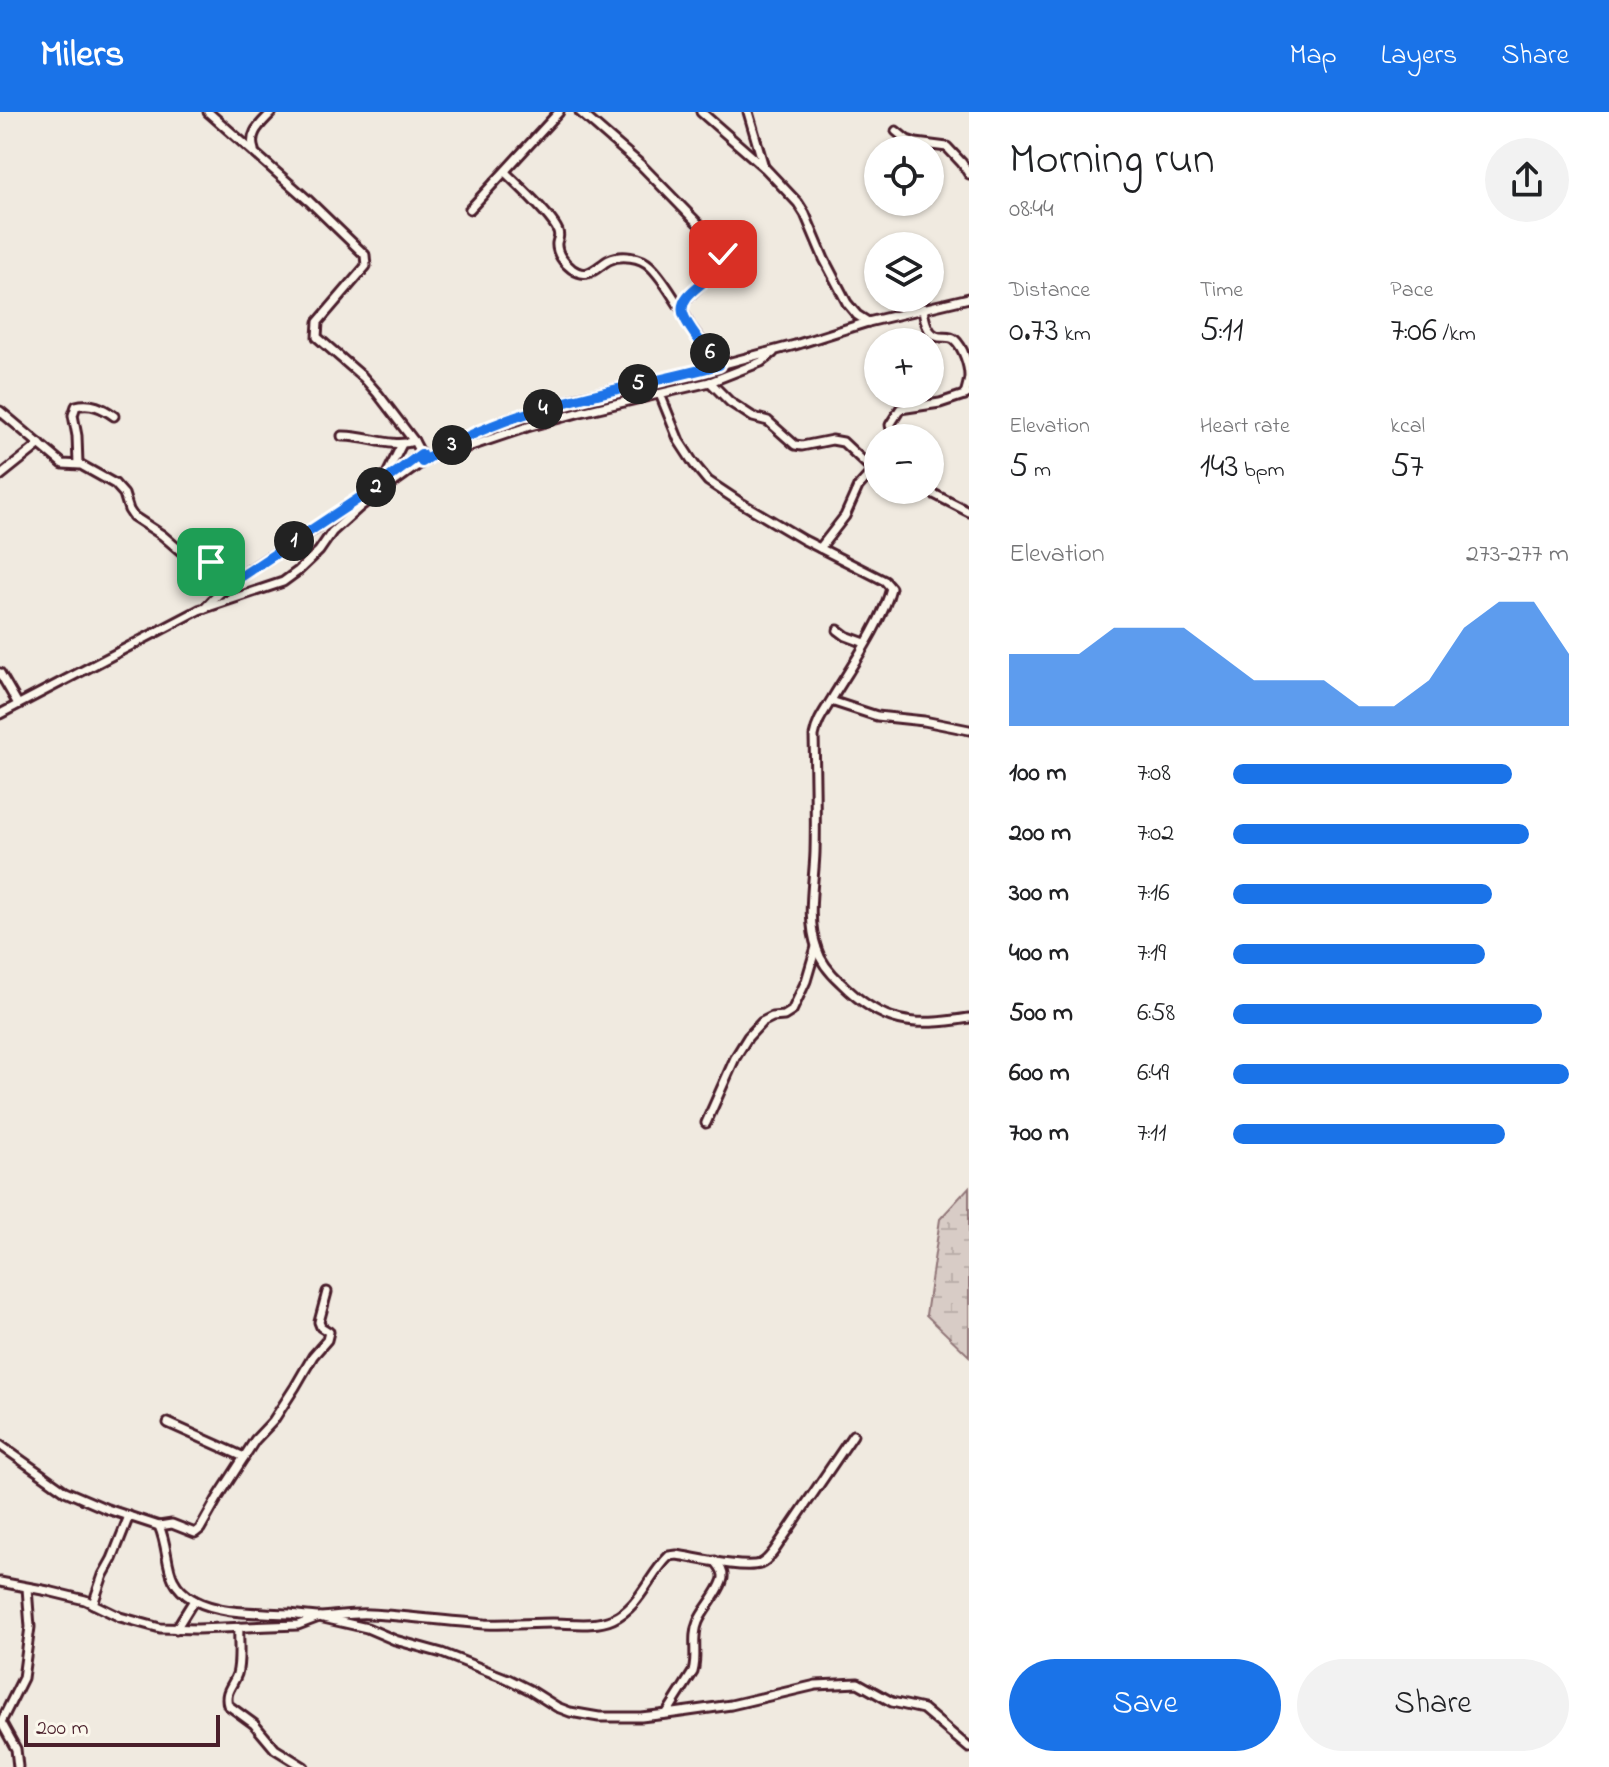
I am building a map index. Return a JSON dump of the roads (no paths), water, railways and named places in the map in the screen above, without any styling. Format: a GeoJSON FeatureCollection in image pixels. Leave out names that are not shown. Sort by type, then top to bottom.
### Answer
{"type":"FeatureCollection","features":[{"type":"Feature","properties":{"kind":"street"},"geometry":{"type":"LineString","coordinates":[[208,112],[365,255],[366,266],[318,322],[317,337],[363,377],[414,441],[421,458]]}},
{"type":"Feature","properties":{"kind":"street"},"geometry":{"type":"LineString","coordinates":[[255,152],[252,138],[272,112]]}},
{"type":"Feature","properties":{"kind":"street"},"geometry":{"type":"LineString","coordinates":[[470,209],[559,112]]}},
{"type":"Feature","properties":{"kind":"street"},"geometry":{"type":"LineString","coordinates":[[580,112],[641,165],[719,245],[723,254],[721,265],[689,296],[682,310]]}},
{"type":"Feature","properties":{"kind":"street"},"geometry":{"type":"LineString","coordinates":[[701,112],[765,168],[802,208],[847,303],[868,322]]}},
{"type":"Feature","properties":{"kind":"street"},"geometry":{"type":"LineString","coordinates":[[748,112],[765,168]]}},
{"type":"Feature","properties":{"kind":"street"},"geometry":{"type":"LineString","coordinates":[[896,131],[916,143],[947,147],[969,174]]}},
{"type":"Feature","properties":{"kind":"street"},"geometry":{"type":"LineString","coordinates":[[505,172],[538,205],[558,231],[556,246],[559,254],[574,270],[590,272],[613,258],[639,259],[652,267],[719,365]]}},
{"type":"Feature","properties":{"kind":"street"},"geometry":{"type":"LineString","coordinates":[[944,303],[969,298]]}},
{"type":"Feature","properties":{"kind":"street"},"geometry":{"type":"LineString","coordinates":[[432,455],[509,420],[578,398],[778,350],[907,312]]}},
{"type":"Feature","properties":{"kind":"street"},"geometry":{"type":"LineString","coordinates":[[891,424],[900,409],[907,406],[927,406],[967,394],[969,376],[961,351],[955,340],[932,333],[924,312]]}},
{"type":"Feature","properties":{"kind":"street"},"geometry":{"type":"LineString","coordinates":[[204,608],[242,576],[382,487],[421,458],[453,452],[564,417],[710,382],[761,362],[778,350]]}},
{"type":"Feature","properties":{"kind":"street"},"geometry":{"type":"LineString","coordinates":[[710,382],[730,402],[753,417],[768,421],[798,447],[832,440],[843,442],[864,460]]}},
{"type":"Feature","properties":{"kind":"street"},"geometry":{"type":"LineString","coordinates":[[660,394],[679,441],[708,481],[820,548],[885,581],[891,588],[865,643],[820,715],[814,736],[816,813],[810,907],[816,947],[830,972],[852,994],[890,1019],[915,1023],[969,1018]]}},
{"type":"Feature","properties":{"kind":"street"},"geometry":{"type":"LineString","coordinates":[[78,464],[73,415],[76,406],[101,407],[114,416]]}},
{"type":"Feature","properties":{"kind":"street"},"geometry":{"type":"LineString","coordinates":[[0,411],[63,464],[78,464],[115,484],[124,494],[133,516],[183,553],[242,576]]}},
{"type":"Feature","properties":{"kind":"street"},"geometry":{"type":"LineString","coordinates":[[342,436],[402,444],[414,441]]}},
{"type":"Feature","properties":{"kind":"street"},"geometry":{"type":"LineString","coordinates":[[0,476],[40,444]]}},
{"type":"Feature","properties":{"kind":"street"},"geometry":{"type":"LineString","coordinates":[[0,714],[204,608],[283,582],[319,551],[332,532],[382,487],[402,444]]}},
{"type":"Feature","properties":{"kind":"street"},"geometry":{"type":"LineString","coordinates":[[820,548],[845,516],[858,487],[864,481]]}},
{"type":"Feature","properties":{"kind":"street"},"geometry":{"type":"LineString","coordinates":[[944,499],[969,512]]}},
{"type":"Feature","properties":{"kind":"street"},"geometry":{"type":"LineString","coordinates":[[838,630],[865,643]]}},
{"type":"Feature","properties":{"kind":"street"},"geometry":{"type":"LineString","coordinates":[[0,673],[18,704]]}},
{"type":"Feature","properties":{"kind":"street"},"geometry":{"type":"LineString","coordinates":[[831,701],[877,716],[969,730]]}},
{"type":"Feature","properties":{"kind":"street"},"geometry":{"type":"LineString","coordinates":[[706,1123],[735,1058],[748,1037],[762,1022],[792,1011],[806,981],[816,947]]}},
{"type":"Feature","properties":{"kind":"street"},"geometry":{"type":"LineString","coordinates":[[0,1445],[65,1491],[159,1526],[172,1524],[195,1533],[257,1436],[273,1421],[329,1336],[319,1322],[327,1292]]}},
{"type":"Feature","properties":{"kind":"street"},"geometry":{"type":"LineString","coordinates":[[168,1423],[244,1457]]}},
{"type":"Feature","properties":{"kind":"street"},"geometry":{"type":"LineString","coordinates":[[0,1582],[85,1600],[120,1617],[160,1628],[298,1625],[319,1617],[364,1614],[488,1624],[604,1622],[623,1613],[637,1600],[669,1556],[739,1565],[759,1564],[768,1558],[853,1435]]}},
{"type":"Feature","properties":{"kind":"street"},"geometry":{"type":"LineString","coordinates":[[93,1604],[129,1516]]}},
{"type":"Feature","properties":{"kind":"street"},"geometry":{"type":"LineString","coordinates":[[159,1526],[173,1581],[194,1600],[219,1609],[319,1617],[367,1628],[508,1679],[570,1712],[599,1717],[641,1717],[731,1705],[816,1685],[858,1683],[892,1702],[923,1709],[969,1748]]}},
{"type":"Feature","properties":{"kind":"street"},"geometry":{"type":"LineString","coordinates":[[667,1714],[693,1672],[695,1629],[723,1579],[722,1569],[715,1561]]}},
{"type":"Feature","properties":{"kind":"street"},"geometry":{"type":"LineString","coordinates":[[18,1767],[16,1749],[1,1722],[23,1678],[30,1627],[27,1588]]}},
{"type":"Feature","properties":{"kind":"street"},"geometry":{"type":"LineString","coordinates":[[176,1629],[194,1600]]}},
{"type":"Feature","properties":{"kind":"street"},"geometry":{"type":"LineString","coordinates":[[239,1627],[237,1672],[227,1692],[228,1705],[254,1724],[275,1749],[304,1767]]}}]}
